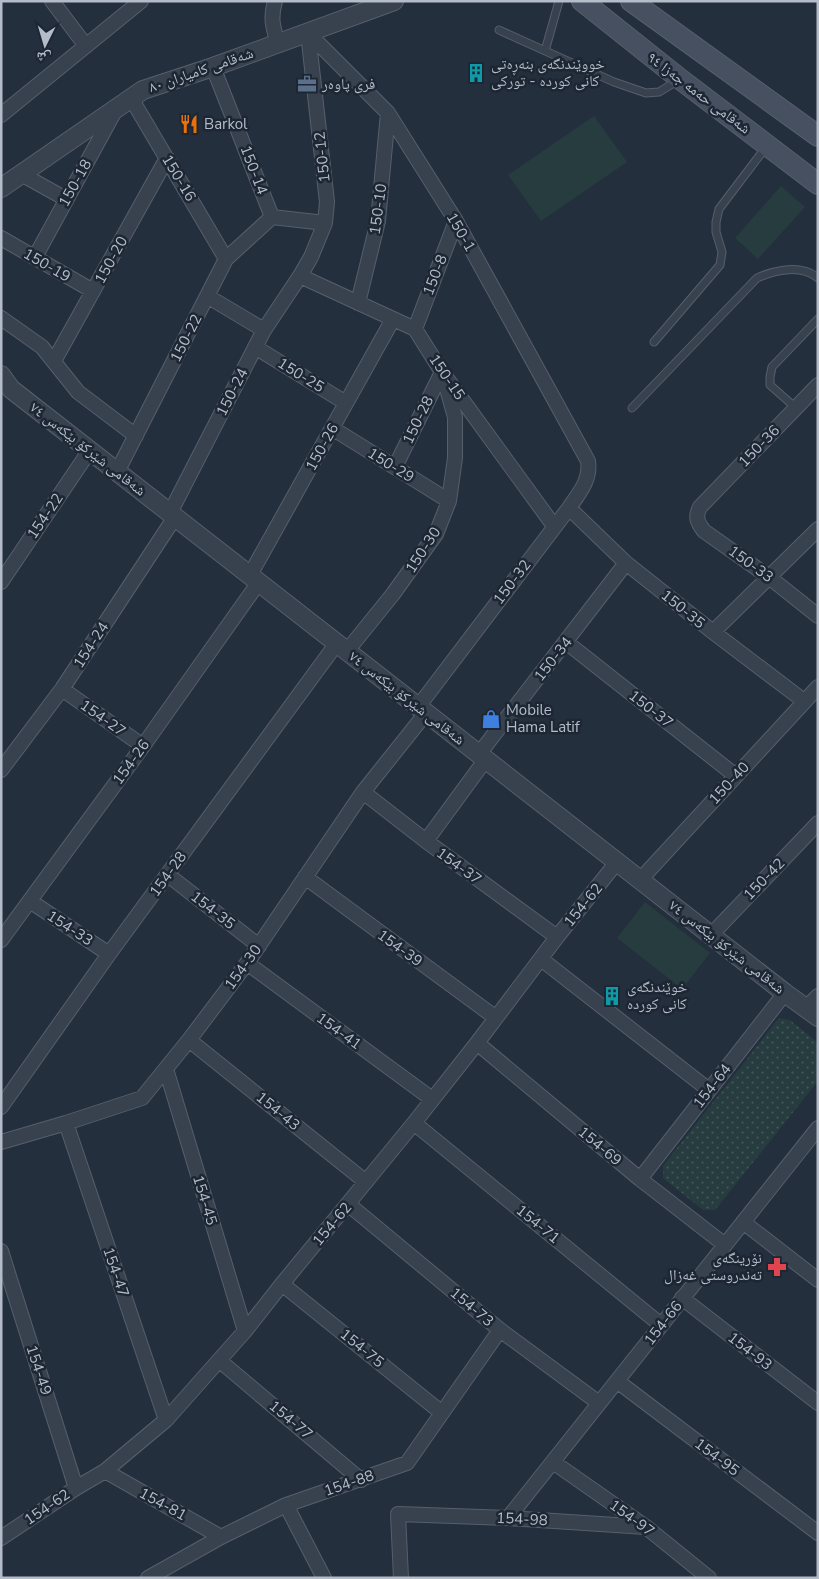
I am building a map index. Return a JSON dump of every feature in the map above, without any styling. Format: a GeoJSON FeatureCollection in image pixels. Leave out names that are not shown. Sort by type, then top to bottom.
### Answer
{"type":"FeatureCollection","features":[{"type":"Feature","properties":{"kind":"main road","name":"شەقامی حەمە جەزا ٩٤"},"geometry":{"type":"LineString","coordinates":[[582,1],[680,79],[818,184]]}},
{"type":"Feature","properties":{"kind":"main road"},"geometry":{"type":"LineString","coordinates":[[630,1],[818,136]]}},
{"type":"Feature","properties":{"kind":"street"},"geometry":{"type":"LineString","coordinates":[[52,1],[86,46]]}},
{"type":"Feature","properties":{"kind":"street"},"geometry":{"type":"LineString","coordinates":[[1,115],[141,1]]}},
{"type":"Feature","properties":{"kind":"street"},"geometry":{"type":"LineString","coordinates":[[275,1],[271,21],[278,44]]}},
{"type":"Feature","properties":{"kind":"street","name":"شەقامی کامیاران ٨٠"},"geometry":{"type":"LineString","coordinates":[[1,188],[143,90],[278,44],[394,1]]}},
{"type":"Feature","properties":{"kind":"street","name":"150-1"},"geometry":{"type":"LineString","coordinates":[[308,33],[388,113],[456,221],[584,452]]}},
{"type":"Feature","properties":{"kind":"street","name":"150-12"},"geometry":{"type":"LineString","coordinates":[[300,276],[311,257],[325,223],[327,202],[308,33]]}},
{"type":"Feature","properties":{"kind":"street","name":"150-14"},"geometry":{"type":"LineString","coordinates":[[213,67],[272,217]]}},
{"type":"Feature","properties":{"kind":"street","name":"150-16"},"geometry":{"type":"LineString","coordinates":[[132,98],[226,259]]}},
{"type":"Feature","properties":{"kind":"street","name":"150-18"},"geometry":{"type":"LineString","coordinates":[[35,258],[116,108]]}},
{"type":"Feature","properties":{"kind":"street","name":"150-10"},"geometry":{"type":"LineString","coordinates":[[358,304],[378,221],[388,113]]}},
{"type":"Feature","properties":{"kind":"street","name":"150-20"},"geometry":{"type":"LineString","coordinates":[[54,361],[167,158]]}},
{"type":"Feature","properties":{"kind":"street"},"geometry":{"type":"LineString","coordinates":[[21,174],[66,199]]}},
{"type":"Feature","properties":{"kind":"street"},"geometry":{"type":"LineString","coordinates":[[272,217],[325,223]]}},
{"type":"Feature","properties":{"kind":"street","name":"150-22"},"geometry":{"type":"LineString","coordinates":[[117,472],[226,259],[272,217]]}},
{"type":"Feature","properties":{"kind":"street","name":"150-8"},"geometry":{"type":"LineString","coordinates":[[415,329],[456,221]]}},
{"type":"Feature","properties":{"kind":"street","name":"150-19"},"geometry":{"type":"LineString","coordinates":[[1,238],[93,291]]}},
{"type":"Feature","properties":{"kind":"street"},"geometry":{"type":"LineString","coordinates":[[300,276],[415,329]]}},
{"type":"Feature","properties":{"kind":"street","name":"150-24"},"geometry":{"type":"LineString","coordinates":[[172,515],[264,330],[300,276]]}},
{"type":"Feature","properties":{"kind":"street"},"geometry":{"type":"LineString","coordinates":[[207,296],[264,330]]}},
{"type":"Feature","properties":{"kind":"street"},"geometry":{"type":"LineString","coordinates":[[1,318],[42,347],[78,392],[136,436]]}},
{"type":"Feature","properties":{"kind":"street","name":"150-26"},"geometry":{"type":"LineString","coordinates":[[254,579],[332,428],[393,319]]}},
{"type":"Feature","properties":{"kind":"street","name":"150-15"},"geometry":{"type":"LineString","coordinates":[[415,329],[442,372],[554,526]]}},
{"type":"Feature","properties":{"kind":"street","name":"150-25"},"geometry":{"type":"LineString","coordinates":[[255,347],[346,403]]}},
{"type":"Feature","properties":{"kind":"street","name":"150-28"},"geometry":{"type":"LineString","coordinates":[[395,467],[442,372]]}},
{"type":"Feature","properties":{"kind":"street","name":"150-30"},"geometry":{"type":"LineString","coordinates":[[342,647],[393,594],[436,534],[449,501],[455,458],[455,418],[442,372]]}},
{"type":"Feature","properties":{"kind":"street","name":"شەقامی شێرکۆ بێکەس ٧٤"},"geometry":{"type":"LineString","coordinates":[[1,376],[11,389],[812,1013]]}},
{"type":"Feature","properties":{"kind":"street","name":"150-36"},"geometry":{"type":"LineString","coordinates":[[700,507],[818,385]]}},
{"type":"Feature","properties":{"kind":"street","name":"150-29"},"geometry":{"type":"LineString","coordinates":[[332,428],[449,501]]}},
{"type":"Feature","properties":{"kind":"street","name":"154-22"},"geometry":{"type":"LineString","coordinates":[[1,582],[90,450]]}},
{"type":"Feature","properties":{"kind":"street","name":"150-32"},"geometry":{"type":"LineString","coordinates":[[422,710],[586,482],[589,476],[588,461],[584,452]]}},
{"type":"Feature","properties":{"kind":"street","name":"150-33"},"geometry":{"type":"LineString","coordinates":[[700,507],[697,517],[698,523],[704,530],[770,577],[818,616]]}},
{"type":"Feature","properties":{"kind":"street","name":"150-35"},"geometry":{"type":"LineString","coordinates":[[569,508],[626,563],[804,701]]}},
{"type":"Feature","properties":{"kind":"street","name":"154-24"},"geometry":{"type":"LineString","coordinates":[[1,770],[62,689],[172,515]]}},
{"type":"Feature","properties":{"kind":"street"},"geometry":{"type":"LineString","coordinates":[[713,632],[818,529]]}},
{"type":"Feature","properties":{"kind":"street","name":"150-34"},"geometry":{"type":"LineString","coordinates":[[426,842],[482,757],[626,563]]}},
{"type":"Feature","properties":{"kind":"street","name":"154-26"},"geometry":{"type":"LineString","coordinates":[[1,940],[143,746],[254,579]]}},
{"type":"Feature","properties":{"kind":"street","name":"150-37"},"geometry":{"type":"LineString","coordinates":[[566,642],[736,776]]}},
{"type":"Feature","properties":{"kind":"street","name":"154-28"},"geometry":{"type":"LineString","coordinates":[[1,1107],[109,954],[342,647]]}},
{"type":"Feature","properties":{"kind":"street","name":"150-40"},"geometry":{"type":"LineString","coordinates":[[640,880],[818,687]]}},
{"type":"Feature","properties":{"kind":"street","name":"154-27"},"geometry":{"type":"LineString","coordinates":[[62,689],[143,746]]}},
{"type":"Feature","properties":{"kind":"street","name":"154-30"},"geometry":{"type":"LineString","coordinates":[[142,1098],[189,1040],[259,946],[363,792],[422,710]]}},
{"type":"Feature","properties":{"kind":"street","name":"154-37"},"geometry":{"type":"LineString","coordinates":[[363,792],[426,842],[557,937]]}},
{"type":"Feature","properties":{"kind":"street","name":"150-42"},"geometry":{"type":"LineString","coordinates":[[711,935],[818,823]]}},
{"type":"Feature","properties":{"kind":"street","name":"154-62"},"geometry":{"type":"LineString","coordinates":[[1,1538],[76,1488],[105,1472],[166,1420],[245,1331],[414,1123],[617,862]]}},
{"type":"Feature","properties":{"kind":"street","name":"154-35"},"geometry":{"type":"LineString","coordinates":[[168,875],[259,946]]}},
{"type":"Feature","properties":{"kind":"street","name":"154-39"},"geometry":{"type":"LineString","coordinates":[[305,877],[496,1018]]}},
{"type":"Feature","properties":{"kind":"street","name":"154-33"},"geometry":{"type":"LineString","coordinates":[[30,901],[109,954]]}},
{"type":"Feature","properties":{"kind":"street"},"geometry":{"type":"LineString","coordinates":[[541,959],[709,1090]]}},
{"type":"Feature","properties":{"kind":"street","name":"154-41"},"geometry":{"type":"LineString","coordinates":[[246,963],[432,1099]]}},
{"type":"Feature","properties":{"kind":"street","name":"154-64"},"geometry":{"type":"LineString","coordinates":[[640,1179],[785,993]]}},
{"type":"Feature","properties":{"kind":"street"},"geometry":{"type":"LineString","coordinates":[[812,1013],[818,996]]}},
{"type":"Feature","properties":{"kind":"street","name":"154-43"},"geometry":{"type":"LineString","coordinates":[[189,1040],[366,1182]]}},
{"type":"Feature","properties":{"kind":"street","name":"154-69"},"geometry":{"type":"LineString","coordinates":[[477,1043],[640,1179],[725,1245]]}},
{"type":"Feature","properties":{"kind":"street","name":"154-45"},"geometry":{"type":"LineString","coordinates":[[166,1069],[245,1331]]}},
{"type":"Feature","properties":{"kind":"street"},"geometry":{"type":"LineString","coordinates":[[1,1142],[172,1089]]}},
{"type":"Feature","properties":{"kind":"street","name":"154-47"},"geometry":{"type":"LineString","coordinates":[[66,1123],[166,1420]]}},
{"type":"Feature","properties":{"kind":"street","name":"154-71"},"geometry":{"type":"LineString","coordinates":[[414,1123],[661,1325]]}},
{"type":"Feature","properties":{"kind":"street","name":"154-66"},"geometry":{"type":"LineString","coordinates":[[508,1518],[743,1222],[813,1144],[818,1128]]}},
{"type":"Feature","properties":{"kind":"street","name":"154-73"},"geometry":{"type":"LineString","coordinates":[[348,1204],[500,1330],[600,1403]]}},
{"type":"Feature","properties":{"kind":"street"},"geometry":{"type":"LineString","coordinates":[[743,1222],[818,1280]]}},
{"type":"Feature","properties":{"kind":"street","name":"154-49"},"geometry":{"type":"LineString","coordinates":[[1,1252],[76,1488]]}},
{"type":"Feature","properties":{"kind":"street","name":"154-75"},"geometry":{"type":"LineString","coordinates":[[282,1284],[442,1413]]}},
{"type":"Feature","properties":{"kind":"street","name":"154-93"},"geometry":{"type":"LineString","coordinates":[[682,1298],[818,1403]]}},
{"type":"Feature","properties":{"kind":"street","name":"154-88"},"geometry":{"type":"LineString","coordinates":[[148,1578],[221,1537],[286,1505],[407,1463],[500,1330]]}},
{"type":"Feature","properties":{"kind":"street","name":"154-77"},"geometry":{"type":"LineString","coordinates":[[220,1360],[361,1480]]}},
{"type":"Feature","properties":{"kind":"street","name":"154-95"},"geometry":{"type":"LineString","coordinates":[[617,1381],[818,1533]]}},
{"type":"Feature","properties":{"kind":"street","name":"154-97"},"geometry":{"type":"LineString","coordinates":[[553,1462],[646,1527],[709,1578]]}},
{"type":"Feature","properties":{"kind":"street","name":"154-81"},"geometry":{"type":"LineString","coordinates":[[105,1472],[221,1537]]}},
{"type":"Feature","properties":{"kind":"street"},"geometry":{"type":"LineString","coordinates":[[286,1505],[324,1578]]}},
{"type":"Feature","properties":{"kind":"street","name":"154-98"},"geometry":{"type":"LineString","coordinates":[[401,1578],[398,1514],[508,1518],[646,1527]]}},
{"type":"Feature","properties":{"kind":"lane"},"geometry":{"type":"LineString","coordinates":[[545,51],[559,1]]}},
{"type":"Feature","properties":{"kind":"lane"},"geometry":{"type":"LineString","coordinates":[[499,30],[614,82],[646,93],[660,92],[680,79]]}},
{"type":"Feature","properties":{"kind":"lane"},"geometry":{"type":"LineString","coordinates":[[654,342],[720,265],[722,252],[716,232],[719,209],[768,145]]}},
{"type":"Feature","properties":{"kind":"lane"},"geometry":{"type":"LineString","coordinates":[[632,408],[758,278],[774,271],[792,270],[807,272],[818,278]]}},
{"type":"Feature","properties":{"kind":"lane"},"geometry":{"type":"LineString","coordinates":[[796,408],[770,385],[772,367],[818,319]]}},
{"type":"Feature","properties":{"kind":"green space"},"geometry":{"type":"Polygon","coordinates":[[[594,116],[627,162],[541,221],[508,175],[594,116]]]}},
{"type":"Feature","properties":{"kind":"green space"},"geometry":{"type":"Polygon","coordinates":[[[781,186],[805,207],[758,259],[735,238],[781,186]]]}},
{"type":"Feature","properties":{"kind":"green space"},"geometry":{"type":"Polygon","coordinates":[[[645,902],[710,953],[682,989],[617,938],[645,902]]]}},
{"type":"Feature","properties":{"kind":"green space"},"geometry":{"type":"Polygon","coordinates":[[[779,1018],[790,1020],[818,1043],[818,1081],[715,1210],[703,1210],[663,1178],[663,1166],[779,1018]]]}},
{"type":"Feature","properties":{"kind":"place","name":"خووێندنگەی بنەڕەتی کانی کوردە - تورکی"},"geometry":{"type":"Point","coordinates":[476,73]}},
{"type":"Feature","properties":{"kind":"place","name":"فری پاوەر"},"geometry":{"type":"Point","coordinates":[307,84]}},
{"type":"Feature","properties":{"kind":"place","name":"Barkol"},"geometry":{"type":"Point","coordinates":[189,124]}},
{"type":"Feature","properties":{"kind":"place","name":"Mobile Hama Latif"},"geometry":{"type":"Point","coordinates":[491,719]}},
{"type":"Feature","properties":{"kind":"place","name":"خوێندنگەی کانی کوردە"},"geometry":{"type":"Point","coordinates":[612,996]}},
{"type":"Feature","properties":{"kind":"place","name":"نۆرینگەی تەندروستی غەزال"},"geometry":{"type":"Point","coordinates":[777,1267]}}]}
